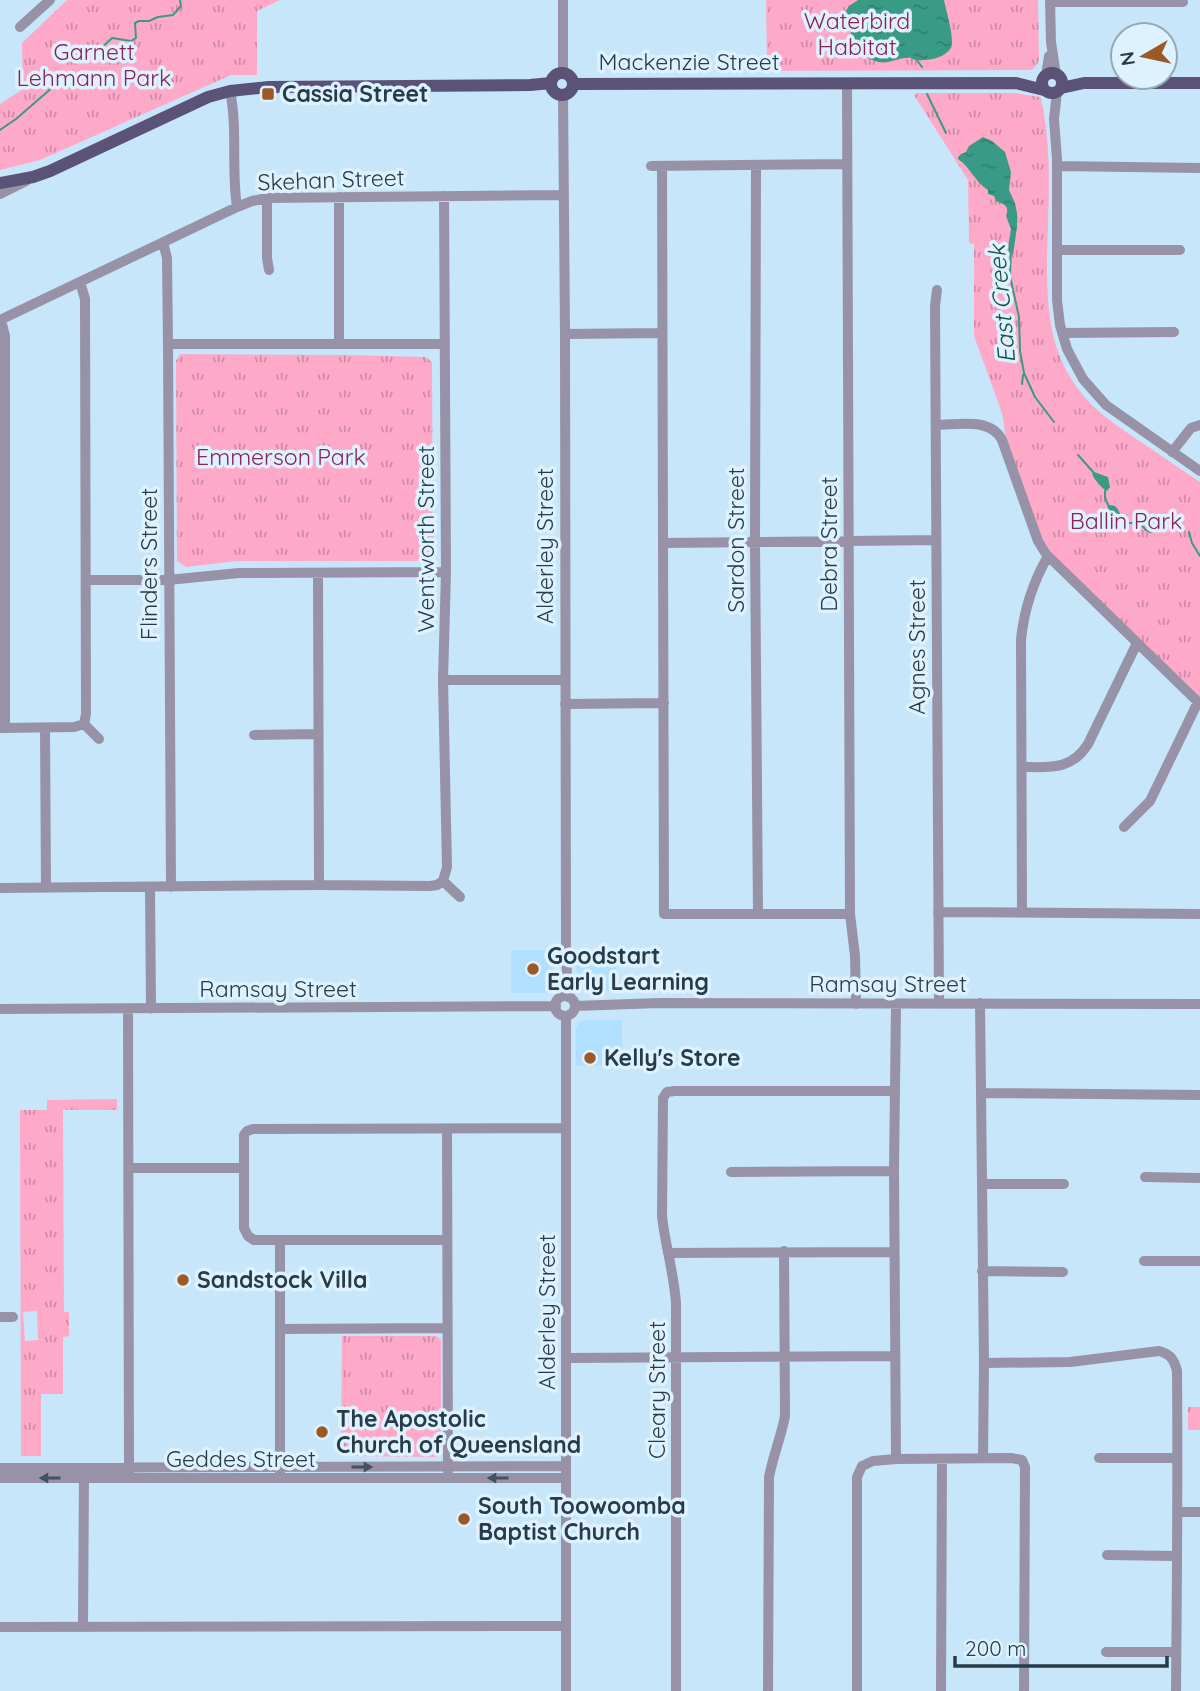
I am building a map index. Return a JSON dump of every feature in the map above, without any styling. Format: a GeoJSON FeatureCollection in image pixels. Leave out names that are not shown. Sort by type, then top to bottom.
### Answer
{"type":"FeatureCollection","features":[{"type":"Feature","properties":{"kind":"main road"},"geometry":{"type":"LineString","coordinates":[[563,73],[570,76],[573,83],[569,92],[563,94],[555,92],[551,83],[555,75],[563,73]]}},
{"type":"Feature","properties":{"kind":"main road"},"geometry":{"type":"LineString","coordinates":[[0,183],[50,171],[208,97],[230,91],[261,87],[551,83]]}},
{"type":"Feature","properties":{"kind":"main road","name":"Mackenzie Street"},"geometry":{"type":"LineString","coordinates":[[573,83],[1016,83],[1031,86],[1200,83]]}},
{"type":"Feature","properties":{"kind":"street"},"geometry":{"type":"LineString","coordinates":[[20,27],[50,0]]}},
{"type":"Feature","properties":{"kind":"street"},"geometry":{"type":"LineString","coordinates":[[563,0],[563,73]]}},
{"type":"Feature","properties":{"kind":"street"},"geometry":{"type":"LineString","coordinates":[[1183,2],[1051,1],[1052,84],[1058,166],[1057,300],[1067,349],[1077,369],[1098,397],[1115,412],[1200,471]]}},
{"type":"Feature","properties":{"kind":"street","name":"Debra Street"},"geometry":{"type":"LineString","coordinates":[[847,83],[850,914],[855,956],[856,1004]]}},
{"type":"Feature","properties":{"kind":"street"},"geometry":{"type":"LineString","coordinates":[[230,91],[234,112],[234,181],[237,207]]}},
{"type":"Feature","properties":{"kind":"street","name":"Alderley Street"},"geometry":{"type":"LineString","coordinates":[[563,94],[568,997]]}},
{"type":"Feature","properties":{"kind":"street"},"geometry":{"type":"LineString","coordinates":[[650,166],[847,164]]}},
{"type":"Feature","properties":{"kind":"street"},"geometry":{"type":"LineString","coordinates":[[662,166],[662,918],[850,914]]}},
{"type":"Feature","properties":{"kind":"street","name":"Sardon Street"},"geometry":{"type":"LineString","coordinates":[[756,166],[758,914]]}},
{"type":"Feature","properties":{"kind":"street"},"geometry":{"type":"LineString","coordinates":[[1058,166],[1200,168]]}},
{"type":"Feature","properties":{"kind":"street"},"geometry":{"type":"LineString","coordinates":[[0,194],[33,177]]}},
{"type":"Feature","properties":{"kind":"street"},"geometry":{"type":"LineString","coordinates":[[234,181],[242,194],[263,198],[269,270]]}},
{"type":"Feature","properties":{"kind":"street","name":"Skehan Street"},"geometry":{"type":"LineString","coordinates":[[0,320],[237,207],[263,198],[563,195]]}},
{"type":"Feature","properties":{"kind":"street","name":"Wentworth Street"},"geometry":{"type":"LineString","coordinates":[[443,881],[447,867],[443,680],[446,572],[444,196]]}},
{"type":"Feature","properties":{"kind":"street"},"geometry":{"type":"LineString","coordinates":[[339,197],[339,344]]}},
{"type":"Feature","properties":{"kind":"street","name":"Flinders Street"},"geometry":{"type":"LineString","coordinates":[[163,242],[167,258],[171,887]]}},
{"type":"Feature","properties":{"kind":"street"},"geometry":{"type":"LineString","coordinates":[[1058,250],[1180,250]]}},
{"type":"Feature","properties":{"kind":"street"},"geometry":{"type":"LineString","coordinates":[[80,282],[85,299],[84,724]]}},
{"type":"Feature","properties":{"kind":"street","name":"Agnes Street"},"geometry":{"type":"LineString","coordinates":[[937,290],[939,1003]]}},
{"type":"Feature","properties":{"kind":"street"},"geometry":{"type":"LineString","coordinates":[[0,320],[5,337],[3,728],[74,727],[84,724]]}},
{"type":"Feature","properties":{"kind":"street"},"geometry":{"type":"LineString","coordinates":[[1062,333],[1174,332]]}},
{"type":"Feature","properties":{"kind":"street"},"geometry":{"type":"LineString","coordinates":[[565,334],[662,333]]}},
{"type":"Feature","properties":{"kind":"street"},"geometry":{"type":"LineString","coordinates":[[168,344],[444,344]]}},
{"type":"Feature","properties":{"kind":"street"},"geometry":{"type":"LineString","coordinates":[[936,425],[983,425],[990,426],[998,433],[1038,541],[1048,556],[1199,703],[1150,801],[1124,827]]}},
{"type":"Feature","properties":{"kind":"street"},"geometry":{"type":"LineString","coordinates":[[1172,452],[1191,428],[1200,425]]}},
{"type":"Feature","properties":{"kind":"street"},"geometry":{"type":"LineString","coordinates":[[663,543],[936,540]]}},
{"type":"Feature","properties":{"kind":"street"},"geometry":{"type":"LineString","coordinates":[[1022,912],[1022,627],[1031,590],[1048,556]]}},
{"type":"Feature","properties":{"kind":"street"},"geometry":{"type":"LineString","coordinates":[[86,580],[168,580],[239,573],[446,572]]}},
{"type":"Feature","properties":{"kind":"street"},"geometry":{"type":"LineString","coordinates":[[318,573],[319,885]]}},
{"type":"Feature","properties":{"kind":"street"},"geometry":{"type":"LineString","coordinates":[[1022,767],[1055,768],[1068,764],[1081,754],[1137,643]]}},
{"type":"Feature","properties":{"kind":"street"},"geometry":{"type":"LineString","coordinates":[[443,680],[565,680]]}},
{"type":"Feature","properties":{"kind":"street"},"geometry":{"type":"LineString","coordinates":[[565,704],[663,703]]}},
{"type":"Feature","properties":{"kind":"street"},"geometry":{"type":"LineString","coordinates":[[84,724],[99,739]]}},
{"type":"Feature","properties":{"kind":"street"},"geometry":{"type":"LineString","coordinates":[[45,728],[46,888]]}},
{"type":"Feature","properties":{"kind":"street"},"geometry":{"type":"LineString","coordinates":[[254,735],[318,734]]}},
{"type":"Feature","properties":{"kind":"street"},"geometry":{"type":"LineString","coordinates":[[0,888],[430,886],[443,881],[460,897]]}},
{"type":"Feature","properties":{"kind":"street"},"geometry":{"type":"LineString","coordinates":[[150,888],[151,1009]]}},
{"type":"Feature","properties":{"kind":"street"},"geometry":{"type":"LineString","coordinates":[[938,912],[1200,914]]}},
{"type":"Feature","properties":{"kind":"street"},"geometry":{"type":"LineString","coordinates":[[568,997],[575,1006],[572,1013],[566,1016],[558,1013],[556,1006],[559,999],[568,997]]}},
{"type":"Feature","properties":{"kind":"street","name":"Ramsay Street"},"geometry":{"type":"LineString","coordinates":[[575,1006],[659,1003],[1200,1004]]}},
{"type":"Feature","properties":{"kind":"street"},"geometry":{"type":"LineString","coordinates":[[980,1003],[983,1458]]}},
{"type":"Feature","properties":{"kind":"street"},"geometry":{"type":"LineString","coordinates":[[896,1004],[896,1459]]}},
{"type":"Feature","properties":{"kind":"street","name":"Ramsay Street"},"geometry":{"type":"LineString","coordinates":[[0,1009],[556,1006]]}},
{"type":"Feature","properties":{"kind":"street"},"geometry":{"type":"LineString","coordinates":[[128,1009],[129,1473]]}},
{"type":"Feature","properties":{"kind":"street","name":"Alderley Street"},"geometry":{"type":"LineString","coordinates":[[566,1016],[566,1691]]}},
{"type":"Feature","properties":{"kind":"street","name":"Cleary Street"},"geometry":{"type":"LineString","coordinates":[[676,1691],[676,1303],[675,1282],[662,1216],[663,1098],[667,1092],[894,1091]]}},
{"type":"Feature","properties":{"kind":"street"},"geometry":{"type":"LineString","coordinates":[[982,1094],[1200,1095]]}},
{"type":"Feature","properties":{"kind":"street"},"geometry":{"type":"LineString","coordinates":[[447,1240],[280,1241],[257,1240],[248,1236],[244,1228],[243,1168],[244,1138],[247,1131],[566,1128]]}},
{"type":"Feature","properties":{"kind":"street"},"geometry":{"type":"LineString","coordinates":[[447,1129],[448,1478]]}},
{"type":"Feature","properties":{"kind":"street"},"geometry":{"type":"LineString","coordinates":[[129,1168],[243,1168]]}},
{"type":"Feature","properties":{"kind":"street"},"geometry":{"type":"LineString","coordinates":[[731,1172],[894,1171]]}},
{"type":"Feature","properties":{"kind":"street"},"geometry":{"type":"LineString","coordinates":[[1145,1177],[1200,1178]]}},
{"type":"Feature","properties":{"kind":"street"},"geometry":{"type":"LineString","coordinates":[[982,1184],[1064,1184]]}},
{"type":"Feature","properties":{"kind":"street"},"geometry":{"type":"LineString","coordinates":[[280,1241],[280,1473]]}},
{"type":"Feature","properties":{"kind":"street"},"geometry":{"type":"LineString","coordinates":[[768,1691],[769,1477],[785,1416],[785,1251]]}},
{"type":"Feature","properties":{"kind":"street"},"geometry":{"type":"LineString","coordinates":[[668,1253],[894,1252]]}},
{"type":"Feature","properties":{"kind":"street"},"geometry":{"type":"LineString","coordinates":[[1144,1261],[1200,1261]]}},
{"type":"Feature","properties":{"kind":"street"},"geometry":{"type":"LineString","coordinates":[[982,1271],[1063,1272]]}},
{"type":"Feature","properties":{"kind":"street"},"geometry":{"type":"LineString","coordinates":[[0,1317],[13,1317]]}},
{"type":"Feature","properties":{"kind":"street"},"geometry":{"type":"LineString","coordinates":[[280,1329],[447,1328]]}},
{"type":"Feature","properties":{"kind":"street"},"geometry":{"type":"LineString","coordinates":[[984,1363],[1070,1362],[1159,1351],[1172,1357],[1177,1371],[1176,1691]]}},
{"type":"Feature","properties":{"kind":"street"},"geometry":{"type":"LineString","coordinates":[[566,1358],[895,1356]]}},
{"type":"Feature","properties":{"kind":"street"},"geometry":{"type":"LineString","coordinates":[[857,1691],[857,1477],[862,1466],[873,1461],[896,1459],[983,1458],[1022,1460],[1025,1467],[1024,1691]]}},
{"type":"Feature","properties":{"kind":"street"},"geometry":{"type":"LineString","coordinates":[[1099,1458],[1177,1458]]}},
{"type":"Feature","properties":{"kind":"street"},"geometry":{"type":"LineString","coordinates":[[940,1691],[942,1459]]}},
{"type":"Feature","properties":{"kind":"street","name":"Geddes Street"},"geometry":{"type":"LineString","coordinates":[[280,1473],[448,1466],[566,1466]]}},
{"type":"Feature","properties":{"kind":"street","name":"Geddes Street"},"geometry":{"type":"LineString","coordinates":[[0,1468],[84,1473],[566,1478]]}},
{"type":"Feature","properties":{"kind":"street"},"geometry":{"type":"LineString","coordinates":[[83,1626],[84,1473]]}},
{"type":"Feature","properties":{"kind":"street","name":"Geddes Street"},"geometry":{"type":"LineString","coordinates":[[0,1478],[84,1473]]}},
{"type":"Feature","properties":{"kind":"street"},"geometry":{"type":"LineString","coordinates":[[1178,1512],[1200,1512]]}},
{"type":"Feature","properties":{"kind":"street"},"geometry":{"type":"LineString","coordinates":[[1107,1555],[1176,1556]]}},
{"type":"Feature","properties":{"kind":"street"},"geometry":{"type":"LineString","coordinates":[[0,1627],[566,1626]]}},
{"type":"Feature","properties":{"kind":"street"},"geometry":{"type":"LineString","coordinates":[[1106,1652],[1176,1652]]}},
{"type":"Feature","properties":{"kind":"shaded area","name":"Goodstart Early Learning"},"geometry":{"type":"Polygon","coordinates":[[[511,950],[554,950],[554,989],[550,993],[511,993],[511,950]]]}},
{"type":"Feature","properties":{"kind":"shaded area"},"geometry":{"type":"Polygon","coordinates":[[[576,959],[616,959],[617,991],[577,991],[576,959]]]}},
{"type":"Feature","properties":{"kind":"shaded area"},"geometry":{"type":"Polygon","coordinates":[[[622,1020],[622,1065],[576,1066],[576,1028],[579,1022],[622,1020]]]}},
{"type":"Feature","properties":{"kind":"green space","name":"Garnett Lehmann Park"},"geometry":{"type":"Polygon","coordinates":[[[67,0],[280,0],[257,11],[257,75],[231,75],[40,160],[0,170],[0,104],[23,89],[22,43],[67,0]]]}},
{"type":"Feature","properties":{"kind":"green space","name":"Waterbird Habitat"},"geometry":{"type":"Polygon","coordinates":[[[766,0],[1038,0],[1038,63],[1032,70],[767,71],[766,0]]]}},
{"type":"Feature","properties":{"kind":"green space","name":"Ballin Park"},"geometry":{"type":"Polygon","coordinates":[[[1015,93],[1041,99],[1048,158],[1048,300],[1059,354],[1077,388],[1096,409],[1200,482],[1200,699],[1053,555],[1042,539],[974,336],[974,244],[969,243],[968,180],[914,95],[1015,93]]]}},
{"type":"Feature","properties":{"kind":"green space","name":"Emmerson Park"},"geometry":{"type":"Polygon","coordinates":[[[180,354],[426,357],[432,362],[433,555],[427,561],[237,561],[186,567],[177,561],[176,361],[180,354]]]}},
{"type":"Feature","properties":{"kind":"green space"},"geometry":{"type":"Polygon","coordinates":[[[117,1099],[117,1110],[63,1110],[64,1312],[69,1312],[69,1336],[63,1337],[63,1394],[41,1394],[41,1456],[21,1456],[20,1110],[47,1110],[47,1100],[117,1099]],[[37,1311],[23,1312],[25,1341],[38,1340],[37,1311]]]}},
{"type":"Feature","properties":{"kind":"green space"},"geometry":{"type":"Polygon","coordinates":[[[342,1336],[436,1336],[441,1340],[441,1451],[437,1457],[341,1456],[342,1336]]]}},
{"type":"Feature","properties":{"kind":"green space"},"geometry":{"type":"Polygon","coordinates":[[[1188,1407],[1200,1407],[1200,1430],[1188,1430],[1188,1407]]]}},
{"type":"Feature","properties":{"kind":"water"},"geometry":{"type":"Polygon","coordinates":[[[858,0],[944,0],[951,32],[951,48],[945,54],[931,59],[903,58],[879,62],[871,59],[855,43],[847,19],[846,11],[858,0]]]}},
{"type":"Feature","properties":{"kind":"water"},"geometry":{"type":"Polygon","coordinates":[[[983,137],[1005,152],[1011,172],[1009,190],[1017,213],[1013,255],[1011,249],[1009,253],[1008,247],[1011,229],[1006,216],[1007,207],[988,194],[988,190],[958,159],[969,146],[983,137]]]}},
{"type":"Feature","properties":{"kind":"water"},"geometry":{"type":"Polygon","coordinates":[[[1094,472],[1108,477],[1110,487],[1107,491],[1094,478],[1094,472]]]}},
{"type":"Feature","properties":{"kind":"water"},"geometry":{"type":"Polygon","coordinates":[[[1108,505],[1117,508],[1124,525],[1114,525],[1108,521],[1108,505]]]}},
{"type":"Feature","properties":{"kind":"waterway","name":"East Creek"},"geometry":{"type":"LineString","coordinates":[[96,53],[112,38],[131,41],[136,38],[135,23],[139,21],[173,15],[181,6],[180,0]]}},
{"type":"Feature","properties":{"kind":"waterway","name":"East Creek"},"geometry":{"type":"LineString","coordinates":[[916,59],[922,67]]}},
{"type":"Feature","properties":{"kind":"waterway","name":"East Creek"},"geometry":{"type":"LineString","coordinates":[[0,130],[62,79]]}},
{"type":"Feature","properties":{"kind":"waterway","name":"East Creek"},"geometry":{"type":"LineString","coordinates":[[927,94],[946,133]]}},
{"type":"Feature","properties":{"kind":"waterway","name":"East Creek"},"geometry":{"type":"LineString","coordinates":[[1011,248],[1010,276],[1019,317],[1024,373],[1035,397],[1054,422]]}},
{"type":"Feature","properties":{"kind":"waterway"},"geometry":{"type":"LineString","coordinates":[[1022,384],[1023,375]]}},
{"type":"Feature","properties":{"kind":"waterway","name":"East Creek"},"geometry":{"type":"LineString","coordinates":[[1078,455],[1094,473]]}},
{"type":"Feature","properties":{"kind":"waterway","name":"East Creek"},"geometry":{"type":"LineString","coordinates":[[1105,491],[1108,505]]}},
{"type":"Feature","properties":{"kind":"waterway","name":"East Creek"},"geometry":{"type":"LineString","coordinates":[[1121,523],[1140,523],[1151,532],[1166,525]]}},
{"type":"Feature","properties":{"kind":"waterway","name":"East Creek"},"geometry":{"type":"LineString","coordinates":[[1189,532],[1200,556]]}},
{"type":"Feature","properties":{"kind":"place","name":"Cassia Street"},"geometry":{"type":"Point","coordinates":[268,94]}},
{"type":"Feature","properties":{"kind":"place","name":"Goodstart Early Learning"},"geometry":{"type":"Point","coordinates":[533,969]}},
{"type":"Feature","properties":{"kind":"place","name":"Kelly's Store"},"geometry":{"type":"Point","coordinates":[590,1058]}},
{"type":"Feature","properties":{"kind":"place","name":"Sandstock Villa"},"geometry":{"type":"Point","coordinates":[183,1280]}},
{"type":"Feature","properties":{"kind":"place","name":"The Apostolic Church of Queensland"},"geometry":{"type":"Point","coordinates":[322,1432]}},
{"type":"Feature","properties":{"kind":"place","name":"South Toowoomba Baptist Church"},"geometry":{"type":"Point","coordinates":[464,1519]}}]}
